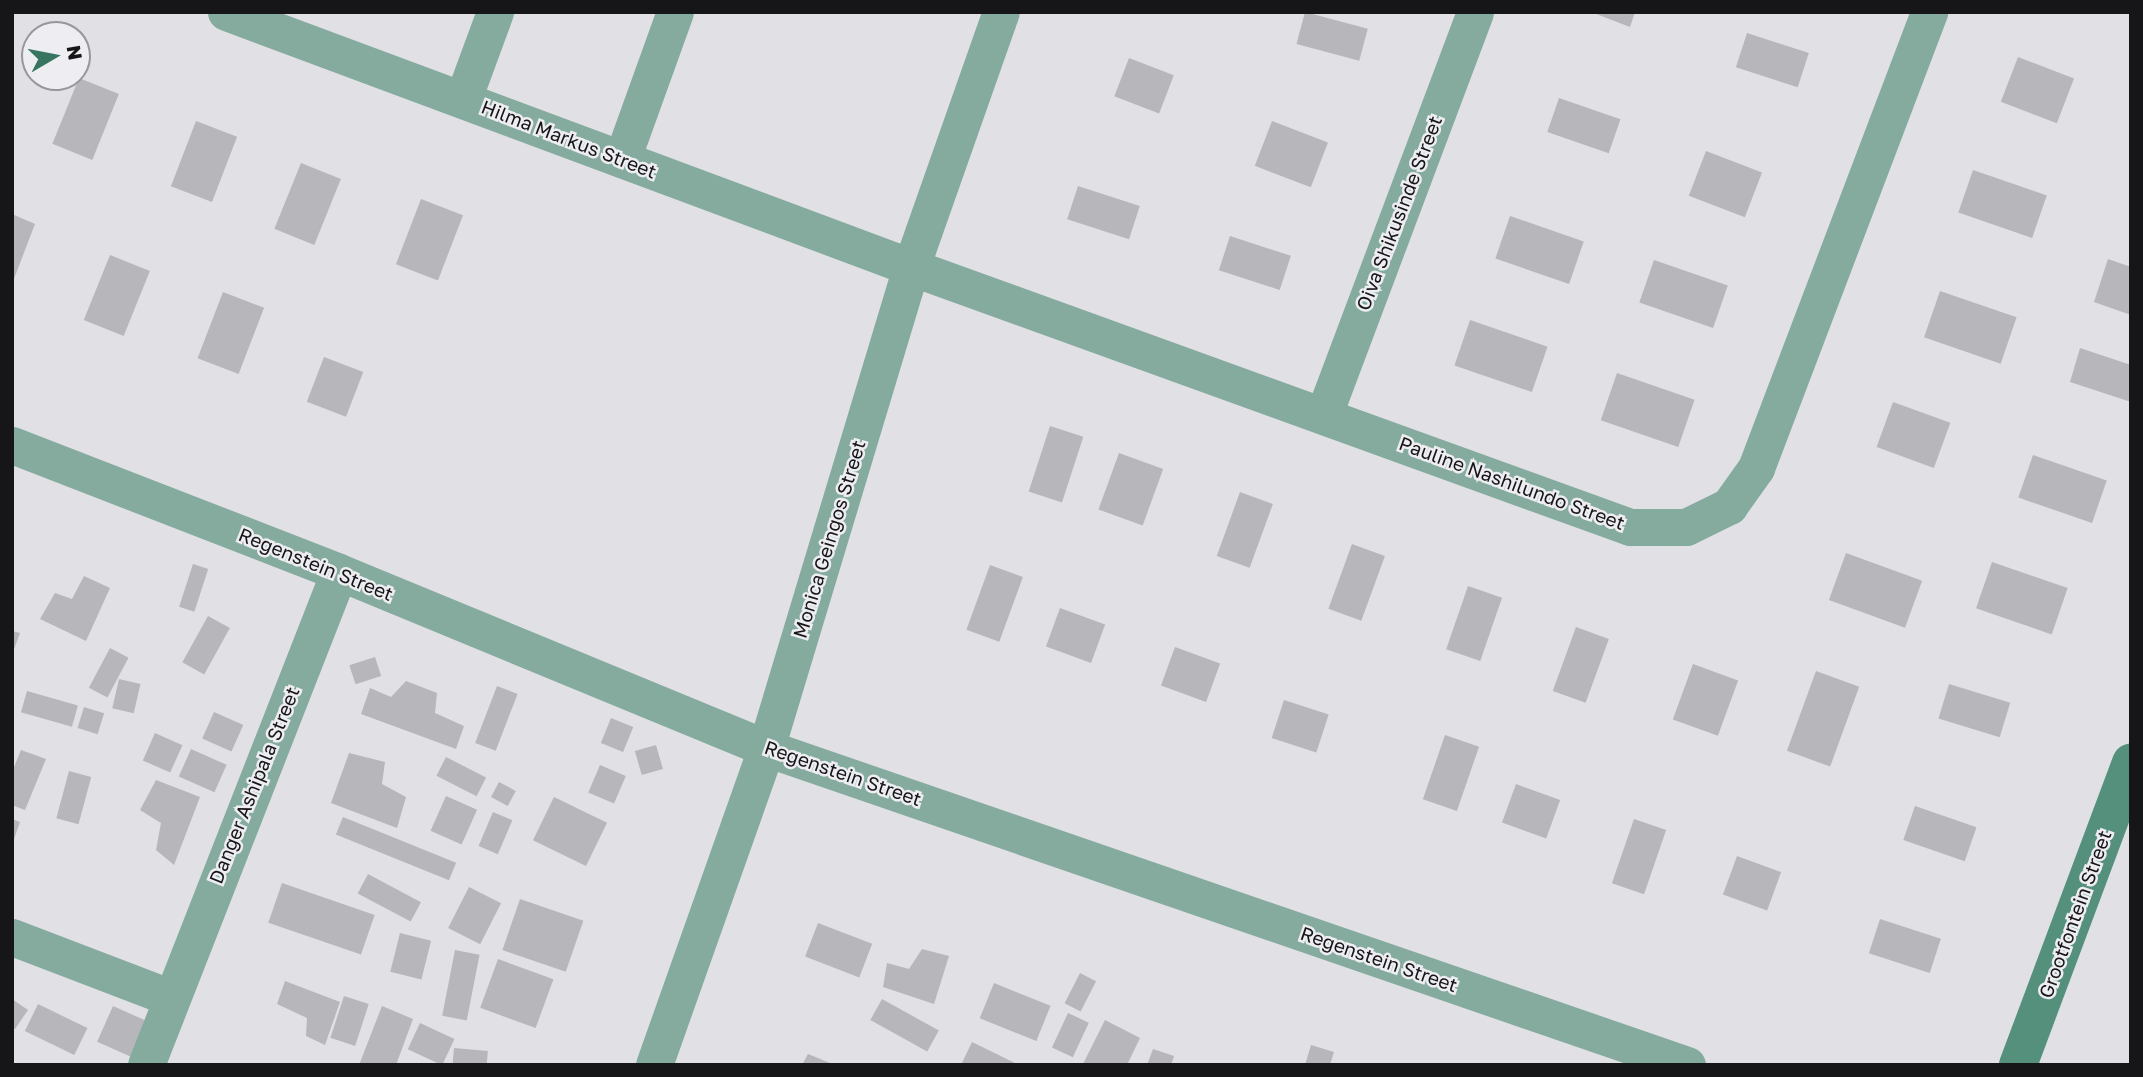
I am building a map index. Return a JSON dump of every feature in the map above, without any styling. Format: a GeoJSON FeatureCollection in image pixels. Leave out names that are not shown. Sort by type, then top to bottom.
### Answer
{"type":"FeatureCollection","features":[{"type":"Feature","properties":{"kind":"street","name":"Hilma Markus Street"},"geometry":{"type":"LineString","coordinates":[[226,12],[911,267]]}},
{"type":"Feature","properties":{"kind":"street"},"geometry":{"type":"LineString","coordinates":[[463,99],[495,12]]}},
{"type":"Feature","properties":{"kind":"street"},"geometry":{"type":"LineString","coordinates":[[622,159],[675,12]]}},
{"type":"Feature","properties":{"kind":"street","name":"Monica Geingos Street"},"geometry":{"type":"LineString","coordinates":[[654,1065],[766,748],[911,267],[1001,12]]}},
{"type":"Feature","properties":{"kind":"street","name":"Oiva Shikusinde Street"},"geometry":{"type":"LineString","coordinates":[[1324,414],[1475,12]]}},
{"type":"Feature","properties":{"kind":"street","name":"Pauline Nashilundo Street"},"geometry":{"type":"LineString","coordinates":[[911,267],[1324,414],[1630,527],[1686,527],[1729,506],[1756,468],[1930,12]]}},
{"type":"Feature","properties":{"kind":"street","name":"Regenstein Street"},"geometry":{"type":"LineString","coordinates":[[12,445],[339,572],[766,748],[1687,1065]]}},
{"type":"Feature","properties":{"kind":"street","name":"Danger Ashipala Street"},"geometry":{"type":"LineString","coordinates":[[146,1065],[169,997],[339,572]]}},
{"type":"Feature","properties":{"kind":"street","name":"Grootfontein Street"},"geometry":{"type":"LineString","coordinates":[[2018,1065],[2131,762]]}},
{"type":"Feature","properties":{"kind":"street"},"geometry":{"type":"LineString","coordinates":[[12,937],[169,997]]}},
{"type":"Feature","properties":{"kind":"building"},"geometry":{"type":"Polygon","coordinates":[[[1305,12],[1368,29],[1359,61],[1296,44],[1305,12]]]}},
{"type":"Feature","properties":{"kind":"building"},"geometry":{"type":"Polygon","coordinates":[[[1591,12],[1635,12],[1630,27],[1591,12]]]}},
{"type":"Feature","properties":{"kind":"building"},"geometry":{"type":"Polygon","coordinates":[[[1747,33],[1809,53],[1798,87],[1736,67],[1747,33]]]}},
{"type":"Feature","properties":{"kind":"building"},"geometry":{"type":"Polygon","coordinates":[[[2018,57],[2074,79],[2057,123],[2001,102],[2018,57]]]}},
{"type":"Feature","properties":{"kind":"building"},"geometry":{"type":"Polygon","coordinates":[[[1129,58],[1174,75],[1159,113],[1114,96],[1129,58]]]}},
{"type":"Feature","properties":{"kind":"building"},"geometry":{"type":"Polygon","coordinates":[[[91,83],[119,94],[92,160],[52,144],[74,91],[91,91],[91,83]]]}},
{"type":"Feature","properties":{"kind":"building"},"geometry":{"type":"Polygon","coordinates":[[[1559,98],[1620,119],[1609,153],[1547,132],[1559,98]]]}},
{"type":"Feature","properties":{"kind":"building"},"geometry":{"type":"Polygon","coordinates":[[[196,121],[237,137],[212,202],[171,186],[196,121]]]}},
{"type":"Feature","properties":{"kind":"building"},"geometry":{"type":"Polygon","coordinates":[[[1272,121],[1328,143],[1311,187],[1255,166],[1272,121]]]}},
{"type":"Feature","properties":{"kind":"building"},"geometry":{"type":"Polygon","coordinates":[[[1706,151],[1762,173],[1745,217],[1689,196],[1706,151]]]}},
{"type":"Feature","properties":{"kind":"building"},"geometry":{"type":"Polygon","coordinates":[[[301,163],[341,179],[314,245],[274,229],[301,163]]]}},
{"type":"Feature","properties":{"kind":"building"},"geometry":{"type":"Polygon","coordinates":[[[1973,170],[2047,195],[2032,238],[1958,213],[1973,170]]]}},
{"type":"Feature","properties":{"kind":"building"},"geometry":{"type":"Polygon","coordinates":[[[1078,186],[1140,206],[1129,239],[1067,219],[1078,186]]]}},
{"type":"Feature","properties":{"kind":"building"},"geometry":{"type":"Polygon","coordinates":[[[421,199],[463,215],[438,280],[396,264],[421,199]]]}},
{"type":"Feature","properties":{"kind":"building"},"geometry":{"type":"Polygon","coordinates":[[[12,214],[35,224],[12,284],[12,214]]]}},
{"type":"Feature","properties":{"kind":"building"},"geometry":{"type":"Polygon","coordinates":[[[1510,216],[1584,241],[1569,284],[1495,259],[1510,216]]]}},
{"type":"Feature","properties":{"kind":"building"},"geometry":{"type":"Polygon","coordinates":[[[1230,236],[1291,256],[1280,290],[1219,270],[1230,236]]]}},
{"type":"Feature","properties":{"kind":"building"},"geometry":{"type":"Polygon","coordinates":[[[110,255],[150,271],[124,336],[84,320],[110,255]]]}},
{"type":"Feature","properties":{"kind":"building"},"geometry":{"type":"Polygon","coordinates":[[[2108,259],[2131,267],[2131,315],[2094,302],[2108,259]]]}},
{"type":"Feature","properties":{"kind":"building"},"geometry":{"type":"Polygon","coordinates":[[[1654,260],[1728,285],[1713,328],[1639,303],[1654,260]]]}},
{"type":"Feature","properties":{"kind":"building"},"geometry":{"type":"Polygon","coordinates":[[[1940,291],[2017,317],[2001,364],[1924,337],[1940,291]]]}},
{"type":"Feature","properties":{"kind":"building"},"geometry":{"type":"Polygon","coordinates":[[[223,292],[264,308],[239,374],[198,358],[223,292]]]}},
{"type":"Feature","properties":{"kind":"building"},"geometry":{"type":"Polygon","coordinates":[[[1470,320],[1548,347],[1532,392],[1454,365],[1470,320]]]}},
{"type":"Feature","properties":{"kind":"building"},"geometry":{"type":"Polygon","coordinates":[[[2080,348],[2131,365],[2131,402],[2070,382],[2080,348]]]}},
{"type":"Feature","properties":{"kind":"building"},"geometry":{"type":"Polygon","coordinates":[[[324,357],[363,372],[346,417],[307,402],[324,357]]]}},
{"type":"Feature","properties":{"kind":"building"},"geometry":{"type":"Polygon","coordinates":[[[1617,373],[1695,400],[1678,447],[1601,420],[1617,373]]]}},
{"type":"Feature","properties":{"kind":"building"},"geometry":{"type":"Polygon","coordinates":[[[1893,402],[1950,423],[1934,468],[1877,447],[1893,402]]]}},
{"type":"Feature","properties":{"kind":"building"},"geometry":{"type":"Polygon","coordinates":[[[1050,426],[1083,437],[1062,502],[1029,492],[1050,426]]]}},
{"type":"Feature","properties":{"kind":"building"},"geometry":{"type":"Polygon","coordinates":[[[1119,453],[1163,469],[1143,525],[1098,509],[1119,453]]]}},
{"type":"Feature","properties":{"kind":"building"},"geometry":{"type":"Polygon","coordinates":[[[2033,455],[2107,480],[2092,523],[2018,498],[2033,455]]]}},
{"type":"Feature","properties":{"kind":"building"},"geometry":{"type":"Polygon","coordinates":[[[1240,492],[1273,504],[1250,568],[1217,556],[1240,492]]]}},
{"type":"Feature","properties":{"kind":"building"},"geometry":{"type":"Polygon","coordinates":[[[1352,544],[1385,556],[1361,621],[1328,609],[1352,544]]]}},
{"type":"Feature","properties":{"kind":"building"},"geometry":{"type":"Polygon","coordinates":[[[1846,553],[1922,581],[1905,628],[1829,600],[1846,553]]]}},
{"type":"Feature","properties":{"kind":"building"},"geometry":{"type":"Polygon","coordinates":[[[1992,562],[2068,588],[2052,634],[1976,608],[1992,562]]]}},
{"type":"Feature","properties":{"kind":"building"},"geometry":{"type":"Polygon","coordinates":[[[193,564],[208,569],[194,612],[179,607],[193,564]]]}},
{"type":"Feature","properties":{"kind":"building"},"geometry":{"type":"Polygon","coordinates":[[[990,565],[1023,577],[999,642],[966,630],[990,565]]]}},
{"type":"Feature","properties":{"kind":"building"},"geometry":{"type":"Polygon","coordinates":[[[84,576],[110,588],[86,641],[40,619],[55,593],[72,599],[84,576]]]}},
{"type":"Feature","properties":{"kind":"building"},"geometry":{"type":"Polygon","coordinates":[[[1468,586],[1502,598],[1480,661],[1446,649],[1468,586]]]}},
{"type":"Feature","properties":{"kind":"building"},"geometry":{"type":"Polygon","coordinates":[[[1060,608],[1105,624],[1091,663],[1046,647],[1060,608]]]}},
{"type":"Feature","properties":{"kind":"building"},"geometry":{"type":"Polygon","coordinates":[[[208,616],[230,628],[204,674],[182,662],[208,616]]]}},
{"type":"Feature","properties":{"kind":"building"},"geometry":{"type":"Polygon","coordinates":[[[1576,627],[1609,639],[1586,703],[1553,691],[1576,627]]]}},
{"type":"Feature","properties":{"kind":"building"},"geometry":{"type":"Polygon","coordinates":[[[12,631],[20,633],[13,652],[12,652],[12,631]]]}},
{"type":"Feature","properties":{"kind":"building"},"geometry":{"type":"Polygon","coordinates":[[[1175,647],[1220,663],[1206,702],[1161,686],[1175,647]]]}},
{"type":"Feature","properties":{"kind":"building"},"geometry":{"type":"Polygon","coordinates":[[[110,648],[129,658],[107,698],[89,688],[110,648]]]}},
{"type":"Feature","properties":{"kind":"building"},"geometry":{"type":"Polygon","coordinates":[[[375,657],[381,676],[356,684],[349,665],[375,657]]]}},
{"type":"Feature","properties":{"kind":"building"},"geometry":{"type":"Polygon","coordinates":[[[1693,664],[1738,680],[1718,736],[1673,719],[1693,664]]]}},
{"type":"Feature","properties":{"kind":"building"},"geometry":{"type":"Polygon","coordinates":[[[1816,671],[1859,687],[1830,767],[1787,751],[1816,671]]]}},
{"type":"Feature","properties":{"kind":"building"},"geometry":{"type":"Polygon","coordinates":[[[119,679],[140,684],[134,713],[112,708],[119,679]]]}},
{"type":"Feature","properties":{"kind":"building"},"geometry":{"type":"Polygon","coordinates":[[[406,681],[437,693],[435,713],[464,726],[456,749],[361,714],[370,688],[391,697],[406,681]]]}},
{"type":"Feature","properties":{"kind":"building"},"geometry":{"type":"Polygon","coordinates":[[[1949,684],[2010,703],[2000,737],[1938,718],[1949,684]]]}},
{"type":"Feature","properties":{"kind":"building"},"geometry":{"type":"Polygon","coordinates":[[[497,686],[518,694],[496,751],[475,743],[497,686]]]}},
{"type":"Feature","properties":{"kind":"building"},"geometry":{"type":"Polygon","coordinates":[[[27,691],[78,706],[72,727],[21,712],[27,691]]]}},
{"type":"Feature","properties":{"kind":"building"},"geometry":{"type":"Polygon","coordinates":[[[1284,700],[1329,715],[1316,753],[1272,738],[1284,700]]]}},
{"type":"Feature","properties":{"kind":"building"},"geometry":{"type":"Polygon","coordinates":[[[84,707],[104,713],[98,734],[78,728],[84,707]]]}},
{"type":"Feature","properties":{"kind":"building"},"geometry":{"type":"Polygon","coordinates":[[[214,712],[243,725],[231,752],[202,738],[214,712]]]}},
{"type":"Feature","properties":{"kind":"building"},"geometry":{"type":"Polygon","coordinates":[[[611,718],[633,727],[623,752],[601,743],[611,718]]]}},
{"type":"Feature","properties":{"kind":"building"},"geometry":{"type":"Polygon","coordinates":[[[155,733],[182,745],[170,773],[143,760],[155,733]]]}},
{"type":"Feature","properties":{"kind":"building"},"geometry":{"type":"Polygon","coordinates":[[[1445,735],[1479,747],[1457,811],[1423,799],[1445,735]]]}},
{"type":"Feature","properties":{"kind":"building"},"geometry":{"type":"Polygon","coordinates":[[[656,745],[663,769],[642,775],[635,751],[656,745]]]}},
{"type":"Feature","properties":{"kind":"building"},"geometry":{"type":"Polygon","coordinates":[[[191,749],[227,765],[214,792],[179,776],[191,749]]]}},
{"type":"Feature","properties":{"kind":"building"},"geometry":{"type":"Polygon","coordinates":[[[21,750],[46,759],[25,810],[12,805],[12,772],[21,750]]]}},
{"type":"Feature","properties":{"kind":"building"},"geometry":{"type":"Polygon","coordinates":[[[349,753],[385,762],[382,784],[406,797],[397,828],[331,803],[349,753]]]}},
{"type":"Feature","properties":{"kind":"building"},"geometry":{"type":"Polygon","coordinates":[[[446,757],[486,777],[477,796],[436,776],[446,757]]]}},
{"type":"Feature","properties":{"kind":"building"},"geometry":{"type":"Polygon","coordinates":[[[600,765],[626,776],[614,804],[588,793],[600,765]]]}},
{"type":"Feature","properties":{"kind":"building"},"geometry":{"type":"Polygon","coordinates":[[[69,771],[91,777],[79,824],[56,818],[69,771]]]}},
{"type":"Feature","properties":{"kind":"building"},"geometry":{"type":"Polygon","coordinates":[[[156,780],[200,797],[174,865],[156,850],[161,823],[140,810],[156,780]]]}},
{"type":"Feature","properties":{"kind":"building"},"geometry":{"type":"Polygon","coordinates":[[[499,782],[516,791],[508,806],[491,797],[499,782]]]}},
{"type":"Feature","properties":{"kind":"building"},"geometry":{"type":"Polygon","coordinates":[[[1516,784],[1560,800],[1546,839],[1502,823],[1516,784]]]}},
{"type":"Feature","properties":{"kind":"building"},"geometry":{"type":"Polygon","coordinates":[[[446,796],[477,810],[462,845],[431,831],[446,796]]]}},
{"type":"Feature","properties":{"kind":"building"},"geometry":{"type":"Polygon","coordinates":[[[554,797],[607,823],[586,866],[533,840],[554,797]]]}},
{"type":"Feature","properties":{"kind":"building"},"geometry":{"type":"Polygon","coordinates":[[[1915,806],[1976,827],[1965,861],[1903,840],[1915,806]]]}},
{"type":"Feature","properties":{"kind":"building"},"geometry":{"type":"Polygon","coordinates":[[[493,812],[512,820],[498,854],[479,846],[493,812]]]}},
{"type":"Feature","properties":{"kind":"building"},"geometry":{"type":"Polygon","coordinates":[[[343,817],[456,863],[449,880],[336,835],[343,817]]]}},
{"type":"Feature","properties":{"kind":"building"},"geometry":{"type":"Polygon","coordinates":[[[12,819],[20,822],[13,842],[12,842],[12,819]]]}},
{"type":"Feature","properties":{"kind":"building"},"geometry":{"type":"Polygon","coordinates":[[[1634,819],[1666,830],[1644,894],[1612,883],[1634,819]]]}},
{"type":"Feature","properties":{"kind":"building"},"geometry":{"type":"Polygon","coordinates":[[[1737,856],[1781,872],[1767,911],[1723,895],[1737,856]]]}},
{"type":"Feature","properties":{"kind":"building"},"geometry":{"type":"Polygon","coordinates":[[[368,874],[421,902],[411,922],[358,893],[368,874]]]}},
{"type":"Feature","properties":{"kind":"building"},"geometry":{"type":"Polygon","coordinates":[[[282,883],[375,915],[361,955],[268,923],[282,883]]]}},
{"type":"Feature","properties":{"kind":"building"},"geometry":{"type":"Polygon","coordinates":[[[469,887],[501,903],[480,944],[448,928],[469,887]]]}},
{"type":"Feature","properties":{"kind":"building"},"geometry":{"type":"Polygon","coordinates":[[[520,899],[583,921],[566,972],[502,950],[520,899]]]}},
{"type":"Feature","properties":{"kind":"building"},"geometry":{"type":"Polygon","coordinates":[[[1880,919],[1941,939],[1930,973],[1869,953],[1880,919]]]}},
{"type":"Feature","properties":{"kind":"building"},"geometry":{"type":"Polygon","coordinates":[[[818,923],[872,944],[859,977],[805,957],[818,923]]]}},
{"type":"Feature","properties":{"kind":"building"},"geometry":{"type":"Polygon","coordinates":[[[400,933],[431,941],[421,980],[390,972],[400,933]]]}},
{"type":"Feature","properties":{"kind":"building"},"geometry":{"type":"Polygon","coordinates":[[[922,949],[949,956],[934,1004],[883,987],[887,963],[909,969],[922,949]]]}},
{"type":"Feature","properties":{"kind":"building"},"geometry":{"type":"Polygon","coordinates":[[[455,950],[480,955],[467,1021],[442,1016],[455,950]]]}},
{"type":"Feature","properties":{"kind":"building"},"geometry":{"type":"Polygon","coordinates":[[[498,959],[553,979],[536,1028],[480,1008],[498,959]]]}},
{"type":"Feature","properties":{"kind":"building"},"geometry":{"type":"Polygon","coordinates":[[[1080,973],[1096,981],[1081,1011],[1065,1003],[1080,973]]]}},
{"type":"Feature","properties":{"kind":"building"},"geometry":{"type":"Polygon","coordinates":[[[285,981],[340,1002],[325,1045],[306,1036],[307,1018],[277,1004],[285,981]]]}},
{"type":"Feature","properties":{"kind":"building"},"geometry":{"type":"Polygon","coordinates":[[[994,983],[1051,1006],[1036,1041],[980,1018],[994,983]]]}},
{"type":"Feature","properties":{"kind":"building"},"geometry":{"type":"Polygon","coordinates":[[[344,996],[369,1004],[355,1046],[330,1038],[344,996]]]}},
{"type":"Feature","properties":{"kind":"building"},"geometry":{"type":"Polygon","coordinates":[[[12,999],[28,1010],[15,1029],[12,1027],[12,999]]]}},
{"type":"Feature","properties":{"kind":"building"},"geometry":{"type":"Polygon","coordinates":[[[882,999],[939,1031],[927,1052],[870,1020],[882,999]]]}},
{"type":"Feature","properties":{"kind":"building"},"geometry":{"type":"Polygon","coordinates":[[[38,1004],[87,1028],[74,1055],[25,1031],[38,1004]]]}},
{"type":"Feature","properties":{"kind":"building"},"geometry":{"type":"Polygon","coordinates":[[[113,1006],[151,1023],[136,1059],[97,1042],[113,1006]]]}},
{"type":"Feature","properties":{"kind":"building"},"geometry":{"type":"Polygon","coordinates":[[[382,1006],[413,1019],[396,1065],[359,1065],[382,1006]]]}},
{"type":"Feature","properties":{"kind":"building"},"geometry":{"type":"Polygon","coordinates":[[[1068,1013],[1089,1023],[1073,1057],[1052,1047],[1068,1013]]]}},
{"type":"Feature","properties":{"kind":"building"},"geometry":{"type":"Polygon","coordinates":[[[1105,1020],[1140,1038],[1127,1065],[1083,1064],[1105,1020]]]}},
{"type":"Feature","properties":{"kind":"building"},"geometry":{"type":"Polygon","coordinates":[[[420,1023],[454,1039],[442,1065],[408,1049],[420,1023]]]}},
{"type":"Feature","properties":{"kind":"building"},"geometry":{"type":"Polygon","coordinates":[[[972,1042],[1019,1065],[961,1065],[972,1042]]]}},
{"type":"Feature","properties":{"kind":"building"},"geometry":{"type":"Polygon","coordinates":[[[1311,1045],[1334,1052],[1330,1065],[1305,1065],[1311,1045]]]}},
{"type":"Feature","properties":{"kind":"building"},"geometry":{"type":"Polygon","coordinates":[[[454,1048],[488,1051],[487,1065],[453,1064],[454,1048]]]}},
{"type":"Feature","properties":{"kind":"building"},"geometry":{"type":"Polygon","coordinates":[[[1153,1049],[1174,1056],[1171,1065],[1147,1065],[1153,1049]]]}},
{"type":"Feature","properties":{"kind":"building"},"geometry":{"type":"Polygon","coordinates":[[[808,1054],[835,1065],[802,1065],[808,1054]]]}}]}
